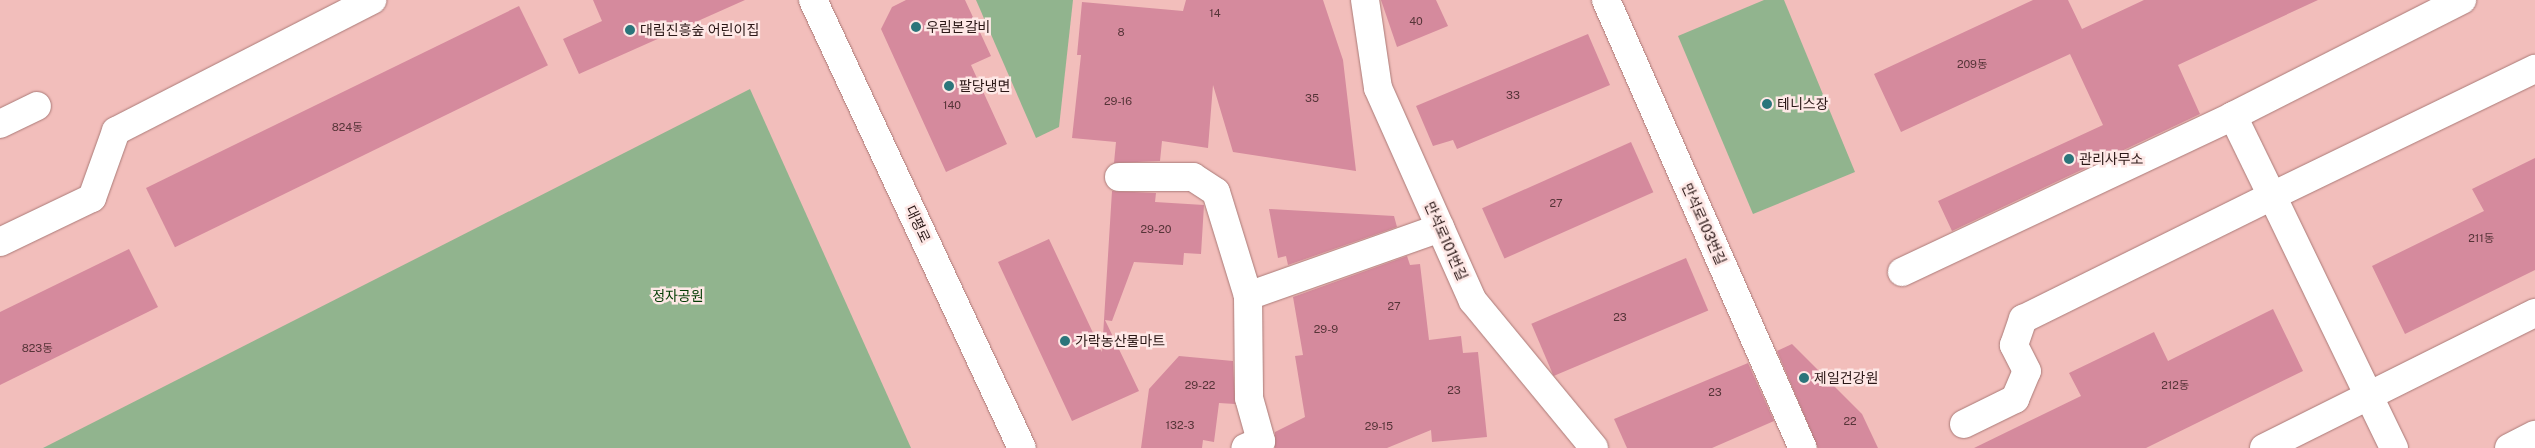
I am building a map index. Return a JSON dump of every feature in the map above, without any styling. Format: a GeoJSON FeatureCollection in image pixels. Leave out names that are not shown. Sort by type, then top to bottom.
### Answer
{"type":"FeatureCollection","features":[{"type":"Feature","properties":{"kind":"street"},"geometry":{"type":"LineString","coordinates":[[0,242],[92,198],[116,131],[372,0]]}},
{"type":"Feature","properties":{"kind":"street","name":"만석로101번길"},"geometry":{"type":"LineString","coordinates":[[1365,0],[1378,88],[1473,301],[1594,448]]}},
{"type":"Feature","properties":{"kind":"street","name":"만석로103번길"},"geometry":{"type":"LineString","coordinates":[[1606,0],[1803,448]]}},
{"type":"Feature","properties":{"kind":"street"},"geometry":{"type":"LineString","coordinates":[[1902,272],[2233,116],[2462,0]]}},
{"type":"Feature","properties":{"kind":"street","name":"대평로"},"geometry":{"type":"LineString","coordinates":[[819,2],[1022,448]]}},
{"type":"Feature","properties":{"kind":"street"},"geometry":{"type":"LineString","coordinates":[[1964,424],[2015,399],[2027,371],[2014,345],[2023,319],[2535,69]]}},
{"type":"Feature","properties":{"kind":"street"},"geometry":{"type":"LineString","coordinates":[[0,124],[37,106]]}},
{"type":"Feature","properties":{"kind":"street"},"geometry":{"type":"LineString","coordinates":[[2233,116],[2394,448]]}},
{"type":"Feature","properties":{"kind":"street"},"geometry":{"type":"LineString","coordinates":[[1119,177],[1193,177],[1216,192],[1248,296],[1249,398],[1258,446]]}},
{"type":"Feature","properties":{"kind":"street"},"geometry":{"type":"LineString","coordinates":[[1248,296],[1440,228]]}},
{"type":"Feature","properties":{"kind":"street"},"geometry":{"type":"LineString","coordinates":[[2264,448],[2535,313]]}},
{"type":"Feature","properties":{"kind":"street"},"geometry":{"type":"LineString","coordinates":[[2509,448],[2535,435]]}},
{"type":"Feature","properties":{"kind":"green space"},"geometry":{"type":"Polygon","coordinates":[[[976,0],[1073,0],[1059,127],[1036,138],[976,0]]]}},
{"type":"Feature","properties":{"kind":"green space","name":"테니스장"},"geometry":{"type":"Polygon","coordinates":[[[1764,0],[1784,0],[1855,172],[1753,214],[1678,36],[1764,0]]]}},
{"type":"Feature","properties":{"kind":"green space","name":"정자공원"},"geometry":{"type":"Polygon","coordinates":[[[750,89],[911,448],[43,448],[750,89]]]}},
{"type":"Feature","properties":{"kind":"building","name":"대림진흥숲 어린이집"},"geometry":{"type":"Polygon","coordinates":[[[593,0],[745,0],[579,74],[563,39],[602,21],[593,0]]]}},
{"type":"Feature","properties":{"kind":"building"},"geometry":{"type":"Polygon","coordinates":[[[906,0],[965,0],[991,56],[971,65],[1007,144],[946,172],[881,29],[892,7],[906,0]]]}},
{"type":"Feature","properties":{"kind":"building"},"geometry":{"type":"Polygon","coordinates":[[[1186,0],[1323,0],[1343,60],[1356,171],[1233,152],[1213,85],[1208,148],[1162,141],[1160,161],[1114,163],[1116,142],[1072,138],[1081,55],[1077,55],[1082,2],[1183,11],[1186,0]]]}},
{"type":"Feature","properties":{"kind":"building"},"geometry":{"type":"Polygon","coordinates":[[[1381,0],[1436,0],[1448,26],[1397,47],[1381,0]]]}},
{"type":"Feature","properties":{"kind":"building"},"geometry":{"type":"Polygon","coordinates":[[[2033,0],[2068,0],[2082,29],[2144,0],[2318,0],[2178,65],[2200,114],[1952,231],[1938,201],[2103,125],[2070,54],[1901,132],[1874,74],[2033,0]]]}},
{"type":"Feature","properties":{"kind":"building"},"geometry":{"type":"Polygon","coordinates":[[[519,6],[548,65],[175,247],[146,188],[519,6]]]}},
{"type":"Feature","properties":{"kind":"building"},"geometry":{"type":"Polygon","coordinates":[[[1588,34],[1610,85],[1457,149],[1453,140],[1433,146],[1416,106],[1588,34]]]}},
{"type":"Feature","properties":{"kind":"building"},"geometry":{"type":"Polygon","coordinates":[[[1631,142],[1653,192],[1504,259],[1482,208],[1631,142]]]}},
{"type":"Feature","properties":{"kind":"building"},"geometry":{"type":"Polygon","coordinates":[[[2535,158],[2535,270],[2405,334],[2372,266],[2484,211],[2472,189],[2535,158]]]}},
{"type":"Feature","properties":{"kind":"building"},"geometry":{"type":"Polygon","coordinates":[[[1112,191],[1156,193],[1155,202],[1204,205],[1201,254],[1184,253],[1183,265],[1134,262],[1112,321],[1105,320],[1139,391],[1072,421],[998,262],[1049,239],[1102,352],[1112,191]]]}},
{"type":"Feature","properties":{"kind":"building"},"geometry":{"type":"Polygon","coordinates":[[[1269,209],[1394,216],[1397,227],[1288,265],[1286,256],[1278,258],[1269,209]]]}},
{"type":"Feature","properties":{"kind":"building"},"geometry":{"type":"Polygon","coordinates":[[[129,249],[158,307],[0,385],[0,312],[129,249]]]}},
{"type":"Feature","properties":{"kind":"building"},"geometry":{"type":"Polygon","coordinates":[[[1407,256],[1410,265],[1420,264],[1429,340],[1461,336],[1463,353],[1478,352],[1487,437],[1432,442],[1431,430],[1387,448],[1275,448],[1275,432],[1305,417],[1295,356],[1303,355],[1293,297],[1407,256]]]}},
{"type":"Feature","properties":{"kind":"building"},"geometry":{"type":"Polygon","coordinates":[[[1686,258],[1708,310],[1554,376],[1531,324],[1686,258]]]}},
{"type":"Feature","properties":{"kind":"building"},"geometry":{"type":"Polygon","coordinates":[[[2273,309],[2303,371],[2146,448],[1974,448],[2081,396],[2069,373],[2154,332],[2168,361],[2273,309]]]}},
{"type":"Feature","properties":{"kind":"building"},"geometry":{"type":"Polygon","coordinates":[[[1792,344],[1862,414],[1878,448],[1818,448],[1777,351],[1792,344]]]}},
{"type":"Feature","properties":{"kind":"building"},"geometry":{"type":"Polygon","coordinates":[[[1179,356],[1233,361],[1235,404],[1219,403],[1214,442],[1203,440],[1202,448],[1141,448],[1149,389],[1179,356]]]}},
{"type":"Feature","properties":{"kind":"building"},"geometry":{"type":"Polygon","coordinates":[[[1748,363],[1774,421],[1712,448],[1627,448],[1614,419],[1748,363]]]}},
{"type":"Feature","properties":{"kind":"place","name":"우림본갈비"},"geometry":{"type":"Point","coordinates":[916,27]}},
{"type":"Feature","properties":{"kind":"place","name":"대림진흥숲 어린이집"},"geometry":{"type":"Point","coordinates":[630,30]}},
{"type":"Feature","properties":{"kind":"place","name":"팔당냉면"},"geometry":{"type":"Point","coordinates":[949,86]}},
{"type":"Feature","properties":{"kind":"place","name":"테니스장"},"geometry":{"type":"Point","coordinates":[1767,104]}},
{"type":"Feature","properties":{"kind":"place","name":"관리사무소"},"geometry":{"type":"Point","coordinates":[2069,159]}},
{"type":"Feature","properties":{"kind":"place","name":"가락농산물마트"},"geometry":{"type":"Point","coordinates":[1065,341]}},
{"type":"Feature","properties":{"kind":"place","name":"제일건강원"},"geometry":{"type":"Point","coordinates":[1804,378]}}]}
